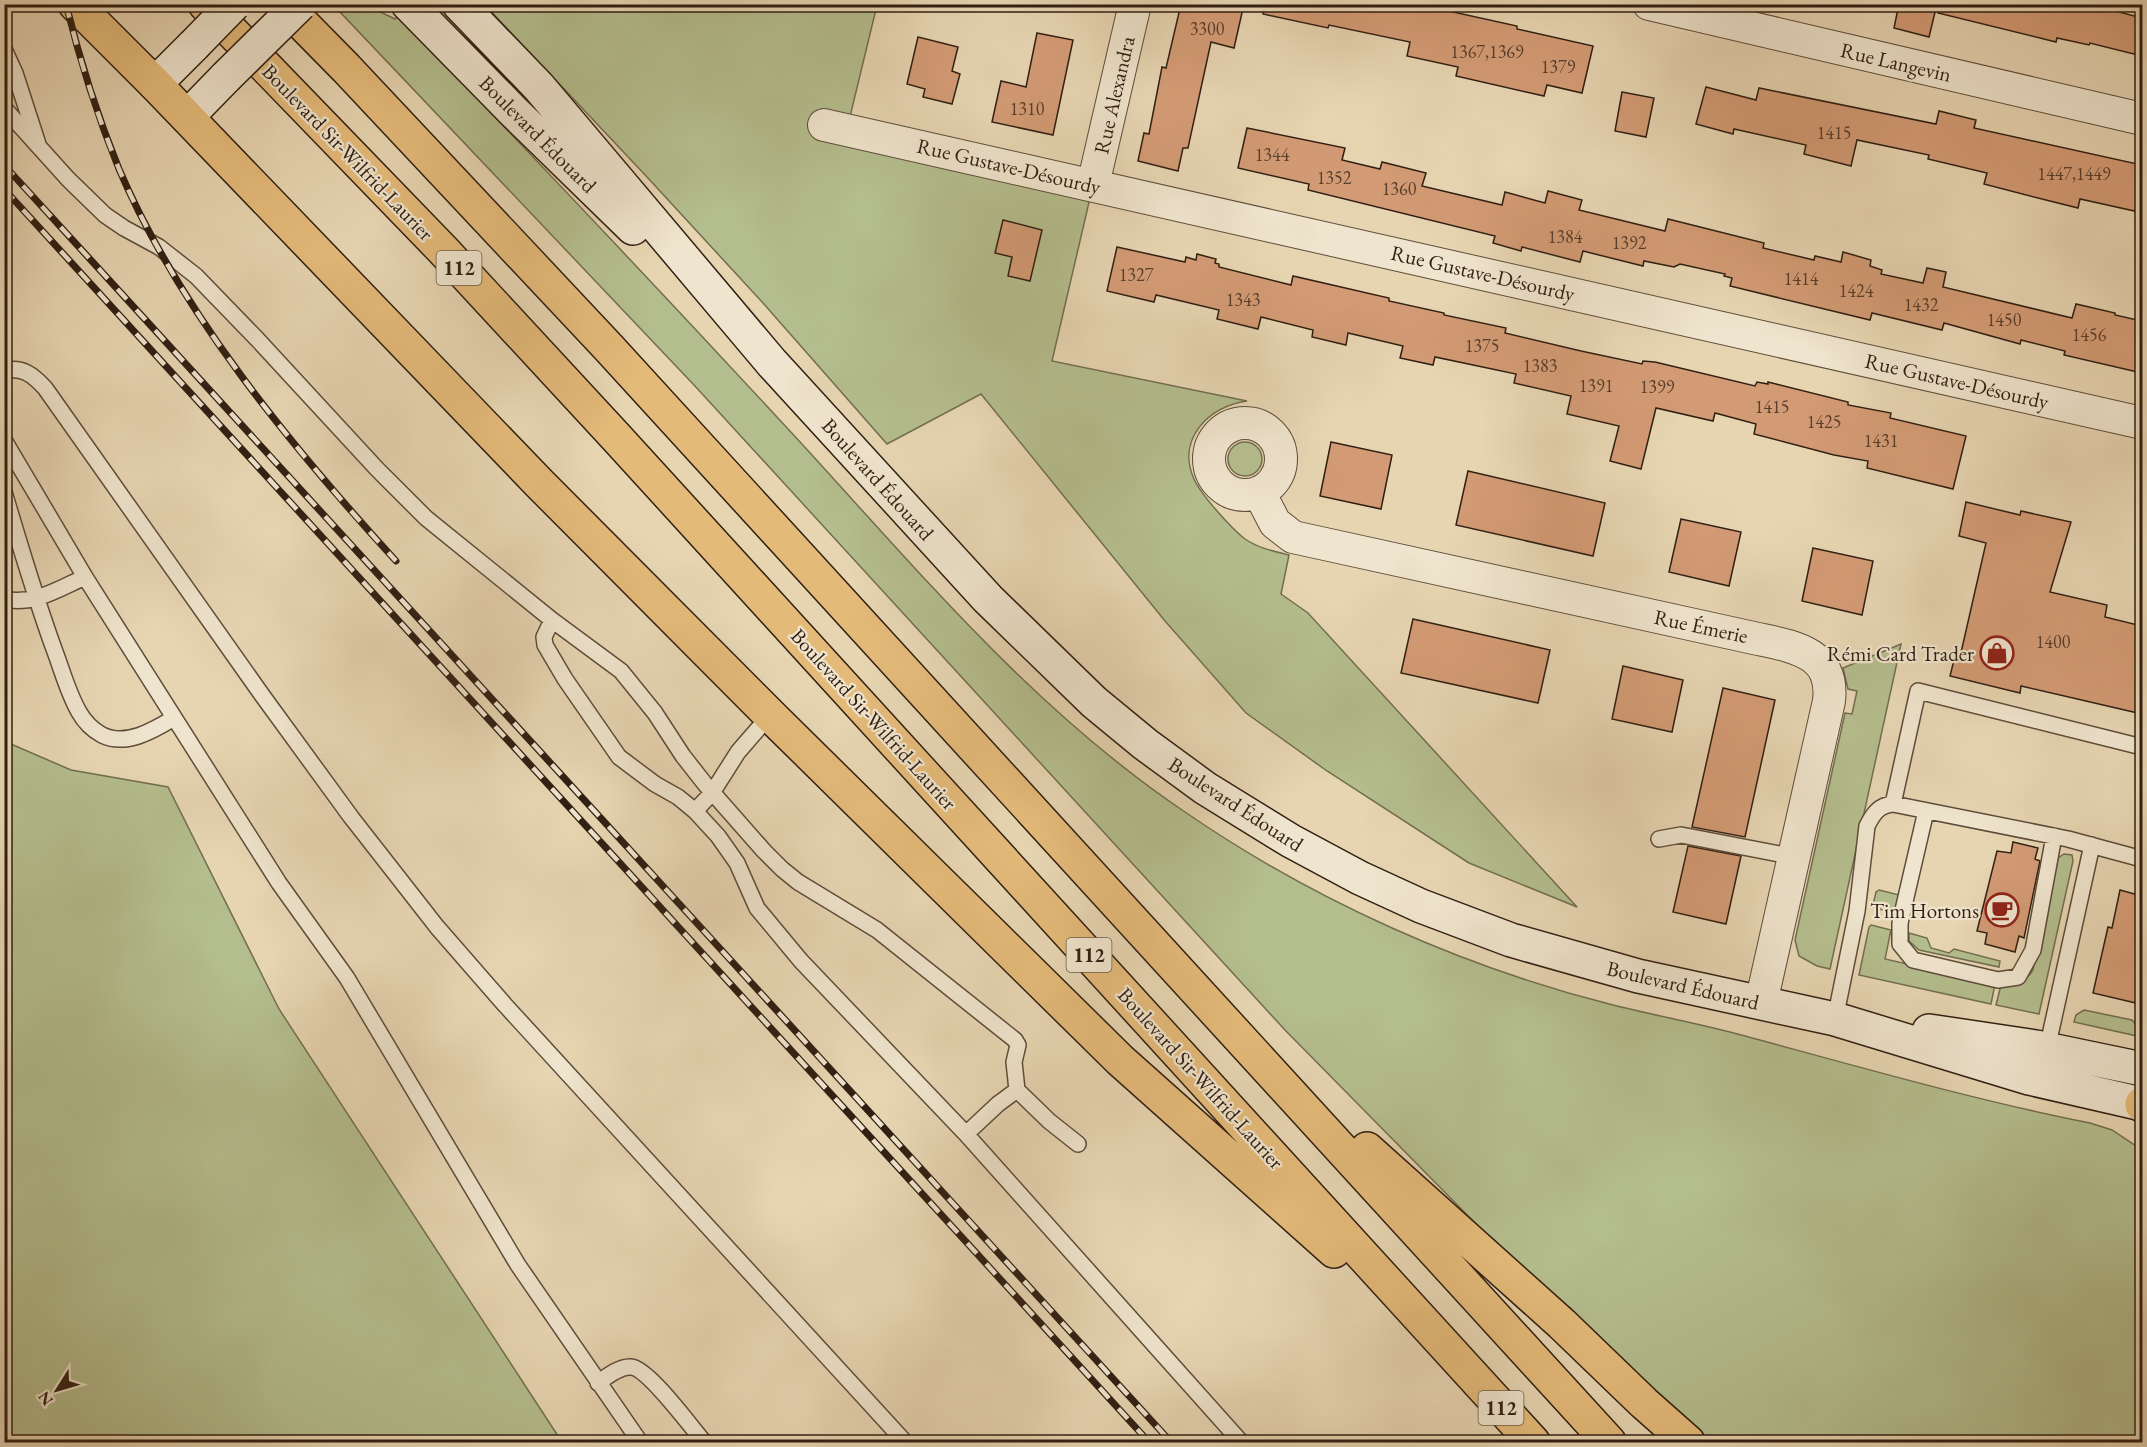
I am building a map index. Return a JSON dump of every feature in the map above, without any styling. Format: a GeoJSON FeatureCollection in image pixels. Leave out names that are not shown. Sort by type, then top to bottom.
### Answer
{"type":"FeatureCollection","features":[{"type":"Feature","properties":{"kind":"highway"},"geometry":{"type":"LineString","coordinates":[[75,4],[187,117],[540,484],[770,715],[1120,1060],[1470,1373]]}},
{"type":"Feature","properties":{"kind":"highway","name":"Boulevard Sir-Wilfrid-Laurier"},"geometry":{"type":"LineString","coordinates":[[205,4],[443,250],[600,420],[1533,1443]]}},
{"type":"Feature","properties":{"kind":"highway","name":"112"},"geometry":{"type":"LineString","coordinates":[[283,4],[609,348],[1609,1443]]}},
{"type":"Feature","properties":{"kind":"highway"},"geometry":{"type":"LineString","coordinates":[[1227,1024],[1562,1324],[1688,1443]]}},
{"type":"Feature","properties":{"kind":"street"},"geometry":{"type":"LineString","coordinates":[[155,84],[234,4]]}},
{"type":"Feature","properties":{"kind":"street"},"geometry":{"type":"LineString","coordinates":[[187,117],[300,4]]}},
{"type":"Feature","properties":{"kind":"street","name":"Boulevard Édouard"},"geometry":{"type":"LineString","coordinates":[[408,4],[513,111],[772,363]]}},
{"type":"Feature","properties":{"kind":"street","name":"Boulevard Édouard"},"geometry":{"type":"LineString","coordinates":[[459,4],[539,87],[772,363],[1017,630],[1120,724],[1205,788],[1329,862],[1389,892],[1510,940],[1604,968],[1835,1019],[2029,1078],[2142,1104]]}},
{"type":"Feature","properties":{"kind":"street","name":"Rue Alexandra"},"geometry":{"type":"LineString","coordinates":[[1093,185],[1135,4]]}},
{"type":"Feature","properties":{"kind":"street","name":"Rue Langevin"},"geometry":{"type":"LineString","coordinates":[[1649,4],[2142,119]]}},
{"type":"Feature","properties":{"kind":"street","name":"Rue Gustave-Désourdy"},"geometry":{"type":"LineString","coordinates":[[824,125],[2142,423]]}},
{"type":"Feature","properties":{"kind":"street","name":"Rue Émerie"},"geometry":{"type":"LineString","coordinates":[[1259,492],[1275,524],[1293,537],[1749,637],[1792,647],[1809,654],[1825,671],[1830,694],[1761,1003]]}},
{"type":"Feature","properties":{"kind":"street","name":"Boulevard Édouard"},"geometry":{"type":"LineString","coordinates":[[1835,1019],[2048,1049],[2142,1069]]}},
{"type":"Feature","properties":{"kind":"lane"},"geometry":{"type":"LineString","coordinates":[[4,49],[10,76],[34,126],[38,147]]}},
{"type":"Feature","properties":{"kind":"lane"},"geometry":{"type":"LineString","coordinates":[[4,108],[87,199],[105,215],[159,247],[196,276],[426,518],[552,620],[621,671],[655,713],[683,756],[712,793],[782,869],[798,882],[877,930],[1015,1040],[1018,1045],[1014,1062],[1017,1090],[1049,1121],[1078,1144]]}},
{"type":"Feature","properties":{"kind":"lane"},"geometry":{"type":"LineString","coordinates":[[4,371],[17,369],[27,372],[45,388],[351,817],[437,927],[542,1046],[904,1443]]}},
{"type":"Feature","properties":{"kind":"lane"},"geometry":{"type":"LineString","coordinates":[[4,440],[85,577],[279,883],[347,978],[518,1265],[640,1443]]}},
{"type":"Feature","properties":{"kind":"lane"},"geometry":{"type":"LineString","coordinates":[[4,492],[36,598],[74,702],[81,715],[92,728],[102,735],[116,739],[151,732],[174,718]]}},
{"type":"Feature","properties":{"kind":"lane"},"geometry":{"type":"LineString","coordinates":[[4,599],[36,598],[85,577]]}},
{"type":"Feature","properties":{"kind":"lane"},"geometry":{"type":"LineString","coordinates":[[552,620],[544,637],[545,645],[619,757],[695,811],[727,847],[737,863],[757,908],[801,961],[966,1134],[1241,1443]]}},
{"type":"Feature","properties":{"kind":"lane"},"geometry":{"type":"LineString","coordinates":[[1893,804],[1918,691],[2142,747]]}},
{"type":"Feature","properties":{"kind":"lane"},"geometry":{"type":"LineString","coordinates":[[695,811],[712,793],[738,752],[770,715]]}},
{"type":"Feature","properties":{"kind":"lane"},"geometry":{"type":"LineString","coordinates":[[1835,1019],[1857,911],[1867,826],[1878,809],[1885,805],[1893,804],[2054,836],[2142,859]]}},
{"type":"Feature","properties":{"kind":"lane"},"geometry":{"type":"LineString","coordinates":[[1926,811],[1900,923],[1900,944],[1913,960],[1998,980],[2018,977],[2033,950],[2054,836]]}},
{"type":"Feature","properties":{"kind":"lane"},"geometry":{"type":"LineString","coordinates":[[1659,839],[1681,835],[1795,857]]}},
{"type":"Feature","properties":{"kind":"lane"},"geometry":{"type":"LineString","coordinates":[[2048,1049],[2092,845]]}},
{"type":"Feature","properties":{"kind":"lane"},"geometry":{"type":"LineString","coordinates":[[966,1134],[998,1104],[1017,1090]]}},
{"type":"Feature","properties":{"kind":"lane"},"geometry":{"type":"LineString","coordinates":[[598,1383],[630,1366],[638,1370],[655,1384],[704,1443]]}},
{"type":"Feature","properties":{"kind":"green space"},"geometry":{"type":"Polygon","coordinates":[[[485,5],[877,5],[847,129],[1093,185],[1052,361],[1247,401],[1233,404],[1209,417],[1193,438],[1189,451],[1190,464],[1194,479],[1203,494],[1245,539],[1271,551],[1289,555],[1281,594],[1308,613],[1577,907],[1469,863],[1327,771],[1246,713],[1165,621],[981,394],[887,444],[763,303],[485,5]]]}},
{"type":"Feature","properties":{"kind":"green space"},"geometry":{"type":"Polygon","coordinates":[[[358,6],[368,6],[395,19],[398,16],[701,335],[936,591],[1030,686],[1079,731],[1131,773],[1234,844],[1337,902],[1390,927],[1500,971],[1613,1005],[1728,1032],[1960,1094],[2090,1123],[2112,1130],[2142,1150],[2142,1433],[2127,1442],[1715,1442],[1702,1434],[1483,1231],[1285,1030],[694,385],[340,12],[358,6]]]}},
{"type":"Feature","properties":{"kind":"green space"},"geometry":{"type":"Polygon","coordinates":[[[1245,442],[1257,447],[1262,459],[1257,471],[1245,476],[1233,471],[1228,459],[1233,447],[1245,442]]]}},
{"type":"Feature","properties":{"kind":"green space"},"geometry":{"type":"Polygon","coordinates":[[[1901,644],[1830,969],[1817,966],[1799,956],[1795,940],[1845,713],[1852,714],[1857,691],[1848,689],[1843,668],[1901,644]]]}},
{"type":"Feature","properties":{"kind":"green space"},"geometry":{"type":"Polygon","coordinates":[[[4,741],[71,770],[168,787],[279,1009],[562,1442],[5,1442],[4,741]]]}},
{"type":"Feature","properties":{"kind":"green space"},"geometry":{"type":"Polygon","coordinates":[[[2064,854],[2072,855],[2073,861],[2039,1014],[1996,1005],[2001,985],[2020,982],[2027,978],[2033,970],[2058,858],[2064,854]]]}},
{"type":"Feature","properties":{"kind":"green space"},"geometry":{"type":"Polygon","coordinates":[[[1879,890],[1899,895],[1895,913],[1875,908],[1873,905],[1876,892],[1879,890]]]}},
{"type":"Feature","properties":{"kind":"green space"},"geometry":{"type":"Polygon","coordinates":[[[1871,925],[1891,930],[1885,959],[1995,984],[1991,1004],[1859,975],[1871,925]]]}},
{"type":"Feature","properties":{"kind":"green space"},"geometry":{"type":"Polygon","coordinates":[[[1909,933],[1927,938],[1931,948],[1949,953],[1954,949],[2000,961],[1999,967],[1919,950],[1909,941],[1909,933]]]}},
{"type":"Feature","properties":{"kind":"green space"},"geometry":{"type":"Polygon","coordinates":[[[2084,1010],[2132,1020],[2138,1027],[2137,1036],[2074,1022],[2076,1015],[2084,1010]]]}},
{"type":"Feature","properties":{"kind":"building"},"geometry":{"type":"Polygon","coordinates":[[[1181,4],[1244,4],[1234,48],[1211,42],[1188,148],[1183,148],[1178,171],[1138,161],[1144,133],[1149,134],[1162,67],[1166,68],[1181,4]]]}},
{"type":"Feature","properties":{"kind":"building"},"geometry":{"type":"Polygon","coordinates":[[[1264,4],[1417,4],[1517,26],[1517,29],[1593,46],[1582,93],[1547,85],[1544,96],[1456,76],[1458,67],[1407,56],[1410,42],[1263,14],[1264,4]]]}},
{"type":"Feature","properties":{"kind":"building"},"geometry":{"type":"Polygon","coordinates":[[[1899,4],[1937,4],[1929,37],[1894,28],[1899,4]]]}},
{"type":"Feature","properties":{"kind":"building"},"geometry":{"type":"Polygon","coordinates":[[[1939,4],[2108,4],[2120,7],[2119,12],[2142,18],[2142,56],[2090,43],[2089,45],[2057,38],[2056,42],[1938,13],[1939,4]]]}},
{"type":"Feature","properties":{"kind":"building"},"geometry":{"type":"Polygon","coordinates":[[[1037,33],[1073,40],[1053,135],[992,122],[1001,81],[1026,87],[1037,33]]]}},
{"type":"Feature","properties":{"kind":"building"},"geometry":{"type":"Polygon","coordinates":[[[918,37],[958,47],[952,71],[960,74],[952,104],[923,97],[925,89],[907,84],[918,37]]]}},
{"type":"Feature","properties":{"kind":"building"},"geometry":{"type":"Polygon","coordinates":[[[1706,87],[1756,100],[1759,88],[1936,124],[1939,111],[1976,120],[1974,128],[2142,165],[2142,195],[2139,212],[2080,199],[2078,208],[2042,199],[1984,184],[1987,173],[1928,159],[1929,155],[1857,140],[1851,166],[1804,154],[1806,145],[1734,129],[1733,134],[1696,124],[1706,87]]]}},
{"type":"Feature","properties":{"kind":"building"},"geometry":{"type":"Polygon","coordinates":[[[1622,92],[1654,98],[1646,137],[1615,131],[1622,92]]]}},
{"type":"Feature","properties":{"kind":"building"},"geometry":{"type":"Polygon","coordinates":[[[1247,128],[1345,148],[1342,160],[1380,169],[1382,162],[1426,173],[1422,186],[1502,205],[1505,192],[1545,203],[1548,191],[1582,200],[1579,210],[1665,231],[1668,219],[1764,243],[1763,248],[1814,260],[1815,256],[1841,262],[1843,252],[1871,260],[1870,266],[1882,270],[1881,274],[1923,283],[1927,268],[1946,272],[1943,287],[2072,318],[2076,304],[2115,313],[2115,315],[2142,321],[2142,373],[2064,355],[2065,351],[2021,340],[2020,344],[1944,323],[1942,330],[1872,313],[1870,320],[1730,286],[1732,278],[1724,276],[1725,274],[1680,264],[1674,267],[1644,261],[1643,266],[1583,251],[1580,262],[1522,247],[1521,251],[1493,243],[1495,236],[1308,190],[1309,184],[1238,168],[1247,128]]]}},
{"type":"Feature","properties":{"kind":"building"},"geometry":{"type":"Polygon","coordinates":[[[1003,220],[1042,230],[1030,281],[1008,276],[1012,257],[995,253],[1003,220]]]}},
{"type":"Feature","properties":{"kind":"building"},"geometry":{"type":"Polygon","coordinates":[[[1117,247],[1185,262],[1186,257],[1196,260],[1197,254],[1216,259],[1215,263],[1219,264],[1219,267],[1291,285],[1293,276],[1389,298],[1389,301],[1444,313],[1444,315],[1506,328],[1505,333],[1581,351],[1642,364],[1643,361],[1655,362],[1755,386],[1757,382],[1768,384],[1768,382],[1848,402],[1848,405],[1891,413],[1890,418],[1966,436],[1953,489],[1867,468],[1868,461],[1834,455],[1754,434],[1756,424],[1715,413],[1713,421],[1656,408],[1641,469],[1610,461],[1619,426],[1567,414],[1571,396],[1514,383],[1516,374],[1435,357],[1433,365],[1400,358],[1403,346],[1348,333],[1346,345],[1312,337],[1313,330],[1261,317],[1258,329],[1217,319],[1219,310],[1156,295],[1154,302],[1107,291],[1117,247]]]}},
{"type":"Feature","properties":{"kind":"building"},"geometry":{"type":"Polygon","coordinates":[[[1331,442],[1392,455],[1381,509],[1320,496],[1331,442]]]}},
{"type":"Feature","properties":{"kind":"building"},"geometry":{"type":"Polygon","coordinates":[[[1468,471],[1605,503],[1593,556],[1456,525],[1468,471]]]}},
{"type":"Feature","properties":{"kind":"building"},"geometry":{"type":"Polygon","coordinates":[[[1966,502],[2020,515],[2021,511],[2071,522],[2050,592],[2107,605],[2105,617],[2142,626],[2142,714],[2021,686],[2020,693],[1950,676],[1955,656],[1960,657],[1986,543],[1959,536],[1966,502]]]}},
{"type":"Feature","properties":{"kind":"building"},"geometry":{"type":"Polygon","coordinates":[[[1681,519],[1741,532],[1729,586],[1669,572],[1681,519]]]}},
{"type":"Feature","properties":{"kind":"building"},"geometry":{"type":"Polygon","coordinates":[[[1813,548],[1873,561],[1862,615],[1802,601],[1813,548]]]}},
{"type":"Feature","properties":{"kind":"building"},"geometry":{"type":"Polygon","coordinates":[[[1413,619],[1550,650],[1538,703],[1401,673],[1413,619]]]}},
{"type":"Feature","properties":{"kind":"building"},"geometry":{"type":"Polygon","coordinates":[[[1623,666],[1683,680],[1672,732],[1612,719],[1623,666]]]}},
{"type":"Feature","properties":{"kind":"building"},"geometry":{"type":"Polygon","coordinates":[[[1723,688],[1775,700],[1745,837],[1692,827],[1723,688]]]}},
{"type":"Feature","properties":{"kind":"building"},"geometry":{"type":"Polygon","coordinates":[[[2013,842],[2038,848],[2035,859],[2040,861],[2024,938],[2019,936],[2015,952],[1985,944],[1987,933],[1977,931],[1997,851],[2011,853],[2013,842]]]}},
{"type":"Feature","properties":{"kind":"building"},"geometry":{"type":"Polygon","coordinates":[[[1688,846],[1741,856],[1726,924],[1673,912],[1688,846]]]}},
{"type":"Feature","properties":{"kind":"building"},"geometry":{"type":"Polygon","coordinates":[[[2120,890],[2142,896],[2142,973],[2136,1003],[2093,993],[2108,927],[2112,928],[2120,890]]]}},
{"type":"Feature","properties":{"kind":"railway"},"geometry":{"type":"LineString","coordinates":[[66,4],[90,88],[119,169],[173,275],[241,376],[279,425],[317,472],[396,561]]}},
{"type":"Feature","properties":{"kind":"railway"},"geometry":{"type":"LineString","coordinates":[[4,165],[1171,1442]]}},
{"type":"Feature","properties":{"kind":"railway"},"geometry":{"type":"LineString","coordinates":[[4,189],[1149,1442]]}},
{"type":"Feature","properties":{"kind":"place","name":"Rémi Card Trader"},"geometry":{"type":"Point","coordinates":[1997,653]}},
{"type":"Feature","properties":{"kind":"place","name":"Tim Hortons"},"geometry":{"type":"Point","coordinates":[2002,910]}}]}
